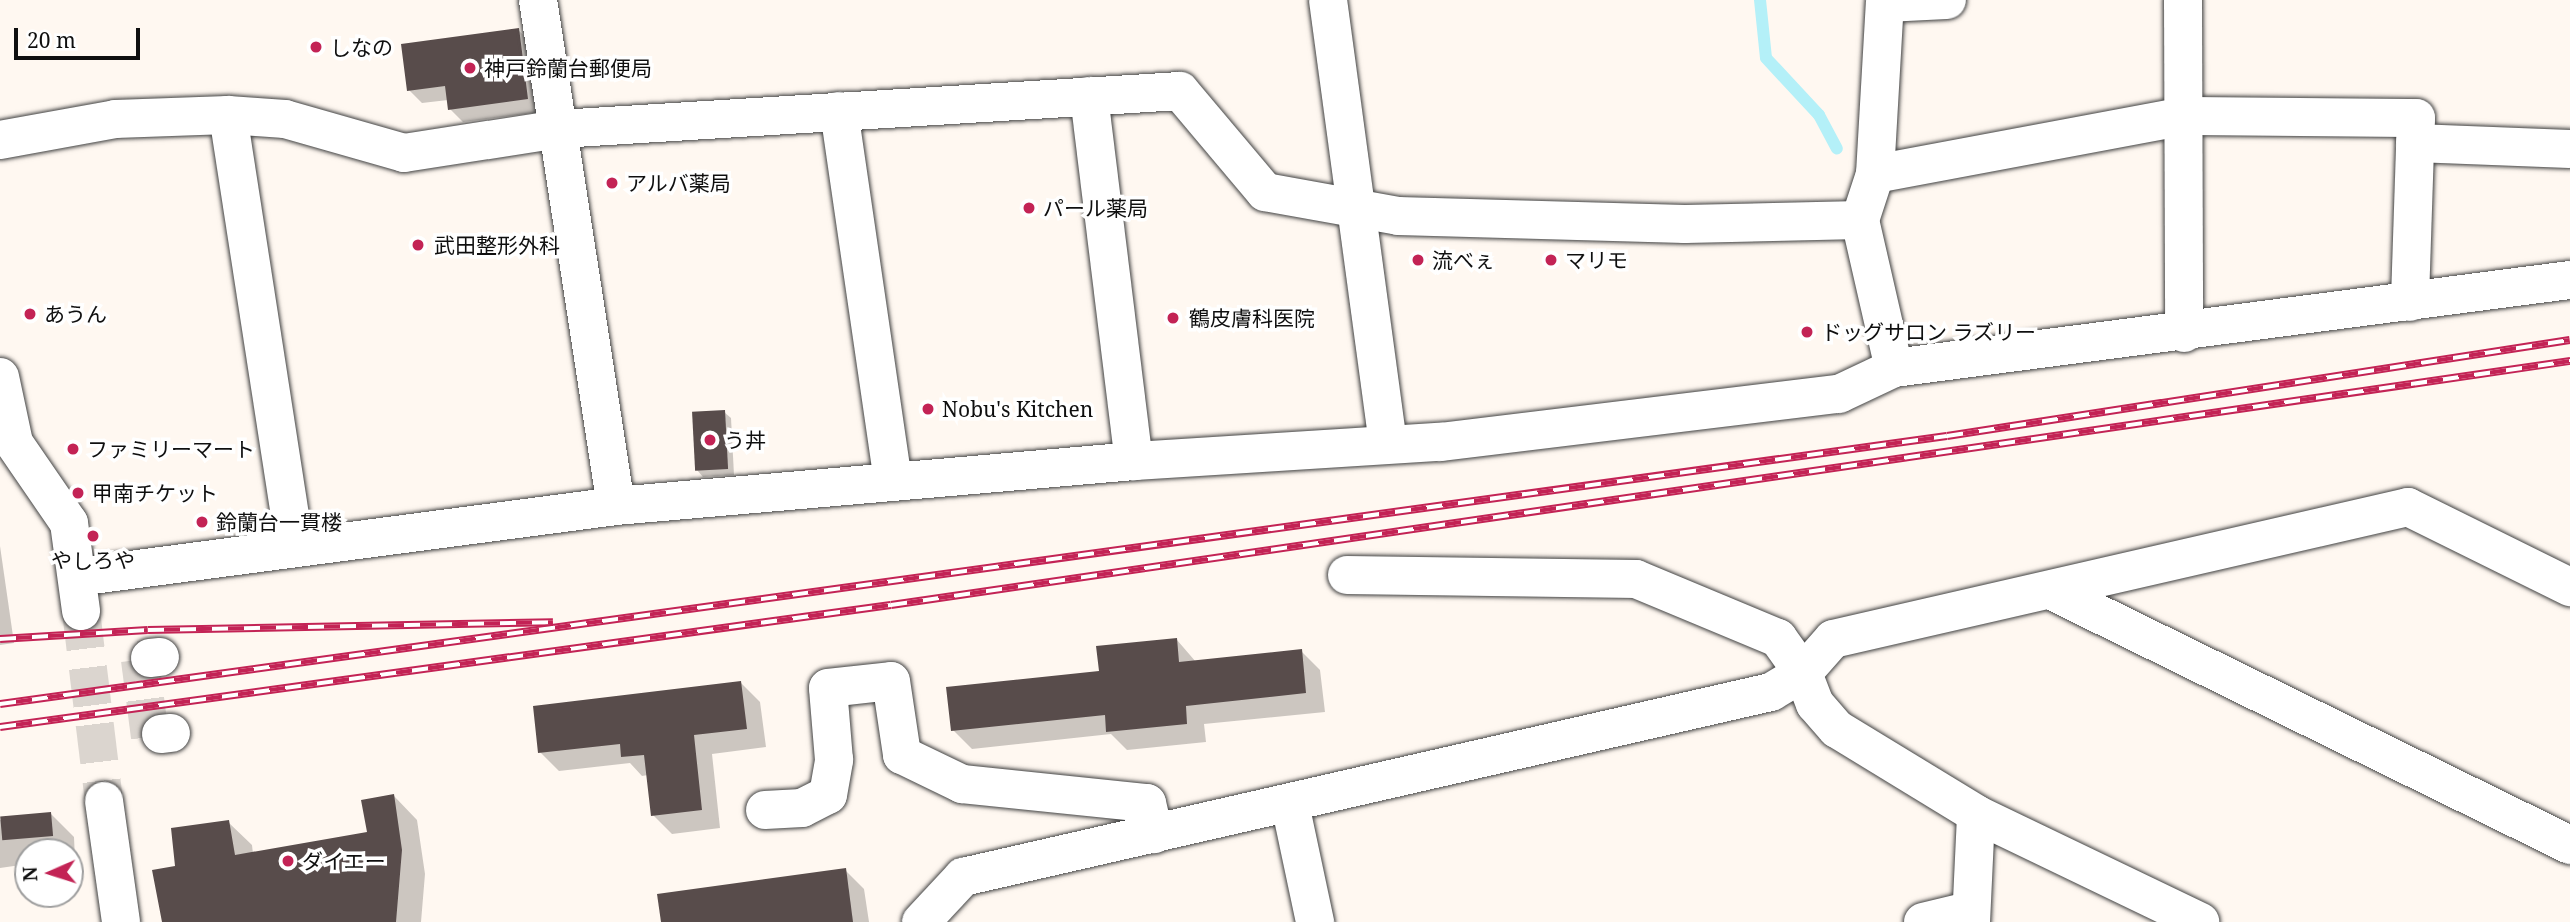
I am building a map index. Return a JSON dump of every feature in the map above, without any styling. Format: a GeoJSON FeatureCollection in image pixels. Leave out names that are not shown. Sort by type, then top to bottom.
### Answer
{"type":"FeatureCollection","features":[{"type":"Feature","properties":{"kind":"street"},"geometry":{"type":"LineString","coordinates":[[538,0],[616,506]]}},
{"type":"Feature","properties":{"kind":"street"},"geometry":{"type":"LineString","coordinates":[[1328,0],[1359,209],[1388,443]]}},
{"type":"Feature","properties":{"kind":"street"},"geometry":{"type":"LineString","coordinates":[[1894,369],[1860,220],[1875,174],[1885,3],[1947,0]]}},
{"type":"Feature","properties":{"kind":"street"},"geometry":{"type":"LineString","coordinates":[[2183,0],[2184,333]]}},
{"type":"Feature","properties":{"kind":"street"},"geometry":{"type":"LineString","coordinates":[[0,140],[115,119],[228,116],[285,120],[404,153],[559,129],[1180,91],[1265,192],[1398,216],[1685,223],[1860,220]]}},
{"type":"Feature","properties":{"kind":"street"},"geometry":{"type":"LineString","coordinates":[[1089,96],[1134,461]]}},
{"type":"Feature","properties":{"kind":"street"},"geometry":{"type":"LineString","coordinates":[[839,111],[893,480]]}},
{"type":"Feature","properties":{"kind":"street"},"geometry":{"type":"LineString","coordinates":[[228,116],[295,548]]}},
{"type":"Feature","properties":{"kind":"street"},"geometry":{"type":"LineString","coordinates":[[1875,174],[2184,116],[2416,118],[2410,302]]}},
{"type":"Feature","properties":{"kind":"street"},"geometry":{"type":"LineString","coordinates":[[2416,143],[2570,149]]}},
{"type":"Feature","properties":{"kind":"street"},"geometry":{"type":"LineString","coordinates":[[0,377],[5,428],[33,478],[69,523],[79,594],[295,548],[616,506],[1134,461],[1388,443],[1440,442],[1839,394],[1894,369],[2184,333],[2570,280]]}},
{"type":"Feature","properties":{"kind":"street"},"geometry":{"type":"LineString","coordinates":[[921,922],[963,877],[1290,804],[1362,783],[1771,692],[1803,673],[1833,639],[2054,592],[2408,507],[2570,587]]}},
{"type":"Feature","properties":{"kind":"street"},"geometry":{"type":"LineString","coordinates":[[1347,575],[1636,579],[1778,638],[1803,673],[1815,704],[1837,729],[1976,814],[2200,922]]}},
{"type":"Feature","properties":{"kind":"street"},"geometry":{"type":"LineString","coordinates":[[2054,592],[2570,845]]}},
{"type":"Feature","properties":{"kind":"street"},"geometry":{"type":"LineString","coordinates":[[765,810],[802,808],[828,796],[834,760],[828,688],[891,681],[902,755],[962,784],[1147,803],[1154,834]]}},
{"type":"Feature","properties":{"kind":"street"},"geometry":{"type":"LineString","coordinates":[[104,802],[121,922]]}},
{"type":"Feature","properties":{"kind":"street"},"geometry":{"type":"LineString","coordinates":[[1290,804],[1315,922]]}},
{"type":"Feature","properties":{"kind":"street"},"geometry":{"type":"LineString","coordinates":[[1923,922],[1969,917],[1976,814]]}},
{"type":"Feature","properties":{"kind":"building"},"geometry":{"type":"Polygon","coordinates":[[[519,28],[528,99],[448,110],[445,86],[407,91],[401,44],[519,28]]]}},
{"type":"Feature","properties":{"kind":"building","name":"う丼"},"geometry":{"type":"Polygon","coordinates":[[[725,410],[728,469],[695,471],[692,412],[725,410]]]}},
{"type":"Feature","properties":{"kind":"building"},"geometry":{"type":"Polygon","coordinates":[[[1177,638],[1179,662],[1302,649],[1306,693],[1186,706],[1187,724],[1106,732],[1105,715],[951,731],[946,687],[1099,671],[1096,646],[1177,638]]]}},
{"type":"Feature","properties":{"kind":"building"},"geometry":{"type":"Polygon","coordinates":[[[741,681],[747,729],[694,735],[702,810],[651,816],[644,755],[621,757],[620,744],[538,753],[533,706],[741,681]]]}},
{"type":"Feature","properties":{"kind":"building","name":"ダイエー"},"geometry":{"type":"Polygon","coordinates":[[[394,794],[402,850],[396,922],[162,922],[152,870],[175,866],[171,828],[229,820],[235,855],[367,832],[361,800],[394,794]]]}},
{"type":"Feature","properties":{"kind":"building"},"geometry":{"type":"Polygon","coordinates":[[[51,812],[53,836],[2,840],[0,816],[51,812]]]}},
{"type":"Feature","properties":{"kind":"building"},"geometry":{"type":"Polygon","coordinates":[[[846,868],[853,922],[661,922],[657,894],[846,868]]]}},
{"type":"Feature","properties":{"kind":"waterway"},"geometry":{"type":"LineString","coordinates":[[1760,0],[1766,58],[1819,115],[1837,149]]}},
{"type":"Feature","properties":{"kind":"tunnel"},"geometry":{"type":"LineString","coordinates":[[81,611],[104,801]]}},
{"type":"Feature","properties":{"kind":"tunnel"},"geometry":{"type":"LineString","coordinates":[[150,737],[140,660],[160,657]]}},
{"type":"Feature","properties":{"kind":"railway"},"geometry":{"type":"LineString","coordinates":[[0,704],[1947,436],[2570,340]]}},
{"type":"Feature","properties":{"kind":"railway"},"geometry":{"type":"LineString","coordinates":[[0,727],[891,605],[2570,361]]}},
{"type":"Feature","properties":{"kind":"railway"},"geometry":{"type":"LineString","coordinates":[[0,639],[148,630],[553,622]]}},
{"type":"Feature","properties":{"kind":"place","name":"しなの"},"geometry":{"type":"Point","coordinates":[316,47]}},
{"type":"Feature","properties":{"kind":"place","name":"神戸鈴蘭台郵便局"},"geometry":{"type":"Point","coordinates":[470,68]}},
{"type":"Feature","properties":{"kind":"place","name":"アルバ薬局"},"geometry":{"type":"Point","coordinates":[612,183]}},
{"type":"Feature","properties":{"kind":"place","name":"パール薬局"},"geometry":{"type":"Point","coordinates":[1029,208]}},
{"type":"Feature","properties":{"kind":"place","name":"武田整形外科"},"geometry":{"type":"Point","coordinates":[418,245]}},
{"type":"Feature","properties":{"kind":"place","name":"流べぇ"},"geometry":{"type":"Point","coordinates":[1418,260]}},
{"type":"Feature","properties":{"kind":"place","name":"マリモ"},"geometry":{"type":"Point","coordinates":[1551,260]}},
{"type":"Feature","properties":{"kind":"place","name":"あうん"},"geometry":{"type":"Point","coordinates":[30,314]}},
{"type":"Feature","properties":{"kind":"place","name":"鶴皮膚科医院"},"geometry":{"type":"Point","coordinates":[1173,318]}},
{"type":"Feature","properties":{"kind":"place","name":"ドッグサロン ラズリー"},"geometry":{"type":"Point","coordinates":[1807,332]}},
{"type":"Feature","properties":{"kind":"place","name":"Nobu's Kitchen"},"geometry":{"type":"Point","coordinates":[928,409]}},
{"type":"Feature","properties":{"kind":"place","name":"う丼"},"geometry":{"type":"Point","coordinates":[710,440]}},
{"type":"Feature","properties":{"kind":"place","name":"ファミリーマート"},"geometry":{"type":"Point","coordinates":[73,449]}},
{"type":"Feature","properties":{"kind":"place","name":"甲南チケット"},"geometry":{"type":"Point","coordinates":[78,493]}},
{"type":"Feature","properties":{"kind":"place","name":"鈴蘭台一貫楼"},"geometry":{"type":"Point","coordinates":[202,522]}},
{"type":"Feature","properties":{"kind":"place","name":"やしろや"},"geometry":{"type":"Point","coordinates":[93,536]}},
{"type":"Feature","properties":{"kind":"place","name":"ダイエー"},"geometry":{"type":"Point","coordinates":[288,861]}}]}
